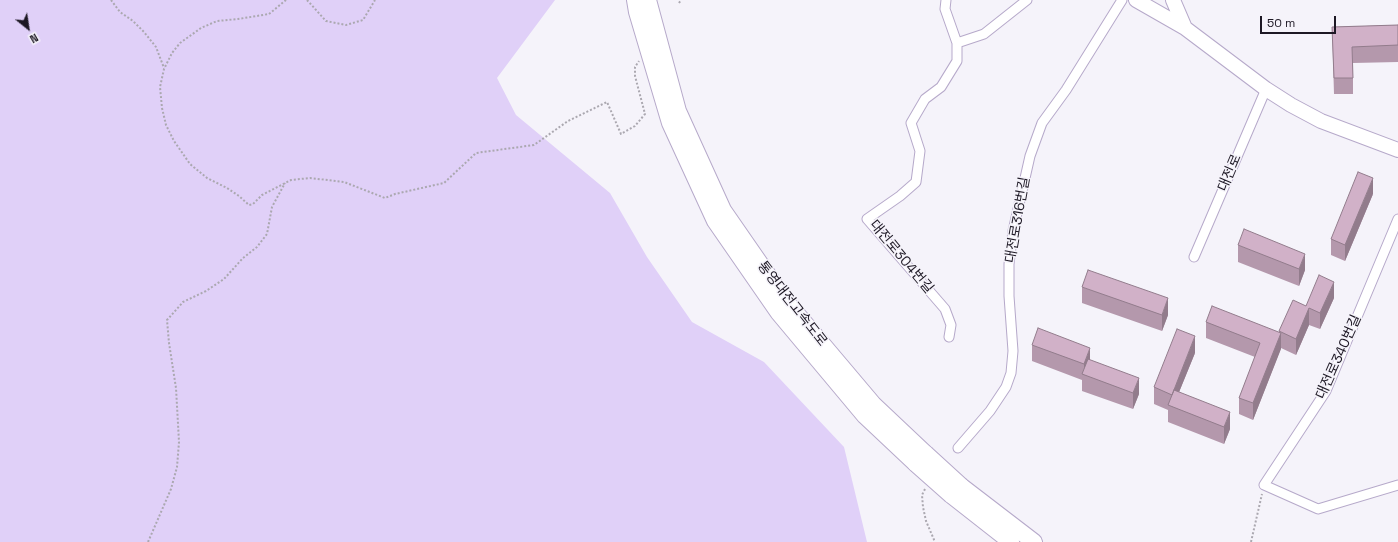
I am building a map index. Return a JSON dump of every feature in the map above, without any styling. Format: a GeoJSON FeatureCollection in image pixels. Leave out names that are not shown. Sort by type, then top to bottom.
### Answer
{"type":"FeatureCollection","features":[{"type":"Feature","properties":{"kind":"highway","name":"통영대전고속도로"},"geometry":{"type":"LineString","coordinates":[[635,0],[637,12],[670,123],[715,221],[778,312],[865,416],[921,459],[1011,542]]}},
{"type":"Feature","properties":{"kind":"highway","name":"통영대전고속도로"},"geometry":{"type":"LineString","coordinates":[[648,0],[678,112],[723,210],[786,301],[921,459]]}},
{"type":"Feature","properties":{"kind":"highway","name":"통영대전고속도로"},"geometry":{"type":"LineString","coordinates":[[956,490],[1034,542]]}},
{"type":"Feature","properties":{"kind":"main road"},"geometry":{"type":"LineString","coordinates":[[1136,0],[1185,28],[1266,89],[1291,105],[1321,121],[1398,150]]}},
{"type":"Feature","properties":{"kind":"main road"},"geometry":{"type":"LineString","coordinates":[[1152,0],[1161,14]]}},
{"type":"Feature","properties":{"kind":"main road"},"geometry":{"type":"LineString","coordinates":[[1173,0],[1185,28]]}},
{"type":"Feature","properties":{"kind":"street","name":"대전로304번길"},"geometry":{"type":"LineString","coordinates":[[946,0],[945,9],[957,43],[956,61],[941,87],[925,100],[911,123],[920,151],[916,182],[900,196],[866,219],[945,309],[952,325],[948,337]]}},
{"type":"Feature","properties":{"kind":"street"},"geometry":{"type":"LineString","coordinates":[[957,43],[984,34],[1027,0]]}},
{"type":"Feature","properties":{"kind":"street","name":"대전로316번길"},"geometry":{"type":"LineString","coordinates":[[958,448],[990,411],[1006,387],[1011,373],[1013,350],[1009,296],[1009,264],[1013,231],[1030,156],[1042,123],[1066,90],[1122,0]]}},
{"type":"Feature","properties":{"kind":"street","name":"대전로"},"geometry":{"type":"LineString","coordinates":[[1194,257],[1266,89]]}},
{"type":"Feature","properties":{"kind":"street","name":"대전로340번길"},"geometry":{"type":"LineString","coordinates":[[1264,485],[1326,391],[1398,220]]}},
{"type":"Feature","properties":{"kind":"street"},"geometry":{"type":"LineString","coordinates":[[1264,485],[1318,509],[1398,485]]}},
{"type":"Feature","properties":{"kind":"path"},"geometry":{"type":"LineString","coordinates":[[111,0],[120,12],[137,25],[156,47],[164,69]]}},
{"type":"Feature","properties":{"kind":"path"},"geometry":{"type":"LineString","coordinates":[[286,0],[269,14],[238,19],[217,20],[201,28],[180,43],[172,53],[164,69],[160,87],[162,108],[166,125],[174,141],[190,164],[207,178],[228,188],[249,205],[253,204],[262,195],[291,180],[317,178],[344,182],[385,198],[395,194],[444,183],[476,153],[534,145],[568,121],[607,102],[621,134],[635,126],[645,114],[635,76],[635,67],[642,56]]}},
{"type":"Feature","properties":{"kind":"path"},"geometry":{"type":"LineString","coordinates":[[307,0],[326,21],[346,25],[363,20],[375,0]]}},
{"type":"Feature","properties":{"kind":"path"},"geometry":{"type":"LineString","coordinates":[[679,3],[682,0]]}},
{"type":"Feature","properties":{"kind":"path"},"geometry":{"type":"LineString","coordinates":[[148,542],[171,489],[177,467],[179,442],[176,388],[167,320],[183,302],[206,291],[224,279],[243,258],[257,247],[267,234],[272,207],[285,183]]}},
{"type":"Feature","properties":{"kind":"path"},"geometry":{"type":"LineString","coordinates":[[1251,542],[1264,485]]}},
{"type":"Feature","properties":{"kind":"shaded area"},"geometry":{"type":"Polygon","coordinates":[[[0,0],[555,0],[497,78],[516,115],[610,193],[647,257],[692,322],[764,362],[844,447],[867,542],[0,542],[0,0]]]}},
{"type":"Feature","properties":{"kind":"building"},"geometry":{"type":"Polygon","coordinates":[[[1398,25],[1398,45],[1352,47],[1353,78],[1334,78],[1332,27],[1398,25]]]}},
{"type":"Feature","properties":{"kind":"building"},"geometry":{"type":"Polygon","coordinates":[[[1358,172],[1373,178],[1345,245],[1331,239],[1358,172]]]}},
{"type":"Feature","properties":{"kind":"building"},"geometry":{"type":"Polygon","coordinates":[[[1244,229],[1305,254],[1299,269],[1238,245],[1244,229]]]}},
{"type":"Feature","properties":{"kind":"building"},"geometry":{"type":"Polygon","coordinates":[[[1088,270],[1168,298],[1162,315],[1082,287],[1088,270]]]}},
{"type":"Feature","properties":{"kind":"building"},"geometry":{"type":"Polygon","coordinates":[[[1319,275],[1334,282],[1320,313],[1309,308],[1296,339],[1279,331],[1293,300],[1306,306],[1319,275]]]}},
{"type":"Feature","properties":{"kind":"building"},"geometry":{"type":"Polygon","coordinates":[[[1212,306],[1281,333],[1253,403],[1239,398],[1260,343],[1206,322],[1212,306]]]}},
{"type":"Feature","properties":{"kind":"building"},"geometry":{"type":"Polygon","coordinates":[[[1038,328],[1090,348],[1084,364],[1032,345],[1038,328]]]}},
{"type":"Feature","properties":{"kind":"building"},"geometry":{"type":"Polygon","coordinates":[[[1177,329],[1195,336],[1172,395],[1154,387],[1177,329]]]}},
{"type":"Feature","properties":{"kind":"building"},"geometry":{"type":"Polygon","coordinates":[[[1088,359],[1139,378],[1133,393],[1082,374],[1088,359]]]}},
{"type":"Feature","properties":{"kind":"building"},"geometry":{"type":"Polygon","coordinates":[[[1174,390],[1230,412],[1224,427],[1168,405],[1174,390]]]}}]}
